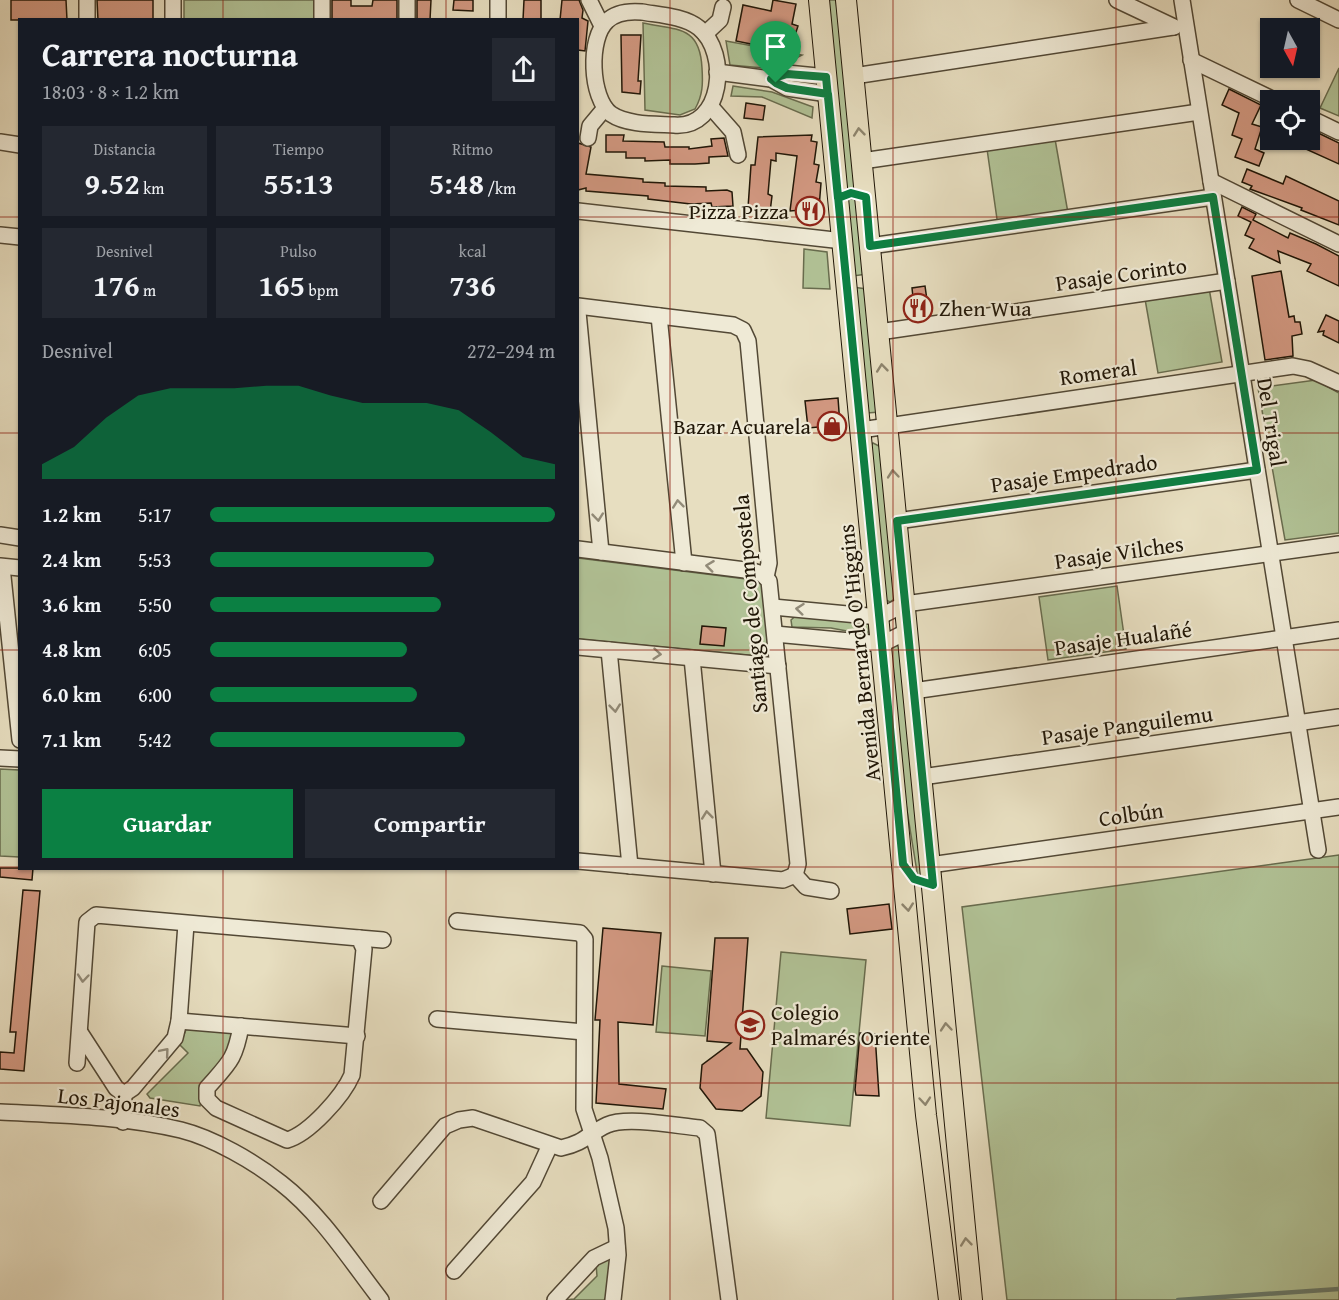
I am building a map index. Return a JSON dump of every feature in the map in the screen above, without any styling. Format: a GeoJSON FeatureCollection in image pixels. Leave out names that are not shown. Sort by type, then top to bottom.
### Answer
{"type":"FeatureCollection","features":[{"type":"Feature","properties":{"kind":"main road","name":"Avenida Bernardo O'Higgins"},"geometry":{"type":"LineString","coordinates":[[819,0],[926,1115],[949,1300]]}},
{"type":"Feature","properties":{"kind":"main road"},"geometry":{"type":"LineString","coordinates":[[846,0],[972,1300]]}},
{"type":"Feature","properties":{"kind":"main road"},"geometry":{"type":"LineString","coordinates":[[838,198],[851,193],[866,197]]}},
{"type":"Feature","properties":{"kind":"main road"},"geometry":{"type":"LineString","coordinates":[[846,274],[856,281],[874,285]]}},
{"type":"Feature","properties":{"kind":"main road"},"geometry":{"type":"LineString","coordinates":[[903,864],[914,879],[933,885]]}},
{"type":"Feature","properties":{"kind":"street"},"geometry":{"type":"LineString","coordinates":[[87,0],[87,18]]}},
{"type":"Feature","properties":{"kind":"street"},"geometry":{"type":"LineString","coordinates":[[173,0],[173,18]]}},
{"type":"Feature","properties":{"kind":"street"},"geometry":{"type":"LineString","coordinates":[[322,0],[322,18]]}},
{"type":"Feature","properties":{"kind":"street"},"geometry":{"type":"LineString","coordinates":[[407,0],[407,18]]}},
{"type":"Feature","properties":{"kind":"street"},"geometry":{"type":"LineString","coordinates":[[498,0],[498,18]]}},
{"type":"Feature","properties":{"kind":"street"},"geometry":{"type":"LineString","coordinates":[[589,0],[602,26]]}},
{"type":"Feature","properties":{"kind":"street"},"geometry":{"type":"LineString","coordinates":[[1117,0],[1180,30]]}},
{"type":"Feature","properties":{"kind":"street","name":"Del Trigal"},"geometry":{"type":"LineString","coordinates":[[1182,0],[1180,30],[1191,60],[1318,850]]}},
{"type":"Feature","properties":{"kind":"street"},"geometry":{"type":"LineString","coordinates":[[1298,0],[1339,20]]}},
{"type":"Feature","properties":{"kind":"street"},"geometry":{"type":"LineString","coordinates":[[705,34],[720,20],[723,8]]}},
{"type":"Feature","properties":{"kind":"street"},"geometry":{"type":"LineString","coordinates":[[642,12],[684,20],[705,34],[712,48],[717,72],[711,107],[700,120],[682,126],[628,120],[612,114],[605,108],[596,86],[596,40],[602,26],[615,15],[642,12]]}},
{"type":"Feature","properties":{"kind":"street"},"geometry":{"type":"LineString","coordinates":[[854,76],[1180,30]]}},
{"type":"Feature","properties":{"kind":"street"},"geometry":{"type":"LineString","coordinates":[[1191,60],[1260,93]]}},
{"type":"Feature","properties":{"kind":"street"},"geometry":{"type":"LineString","coordinates":[[717,72],[771,79],[787,74],[827,85]]}},
{"type":"Feature","properties":{"kind":"street"},"geometry":{"type":"LineString","coordinates":[[711,107],[733,132],[738,155]]}},
{"type":"Feature","properties":{"kind":"street"},"geometry":{"type":"LineString","coordinates":[[588,138],[590,126],[605,108]]}},
{"type":"Feature","properties":{"kind":"street"},"geometry":{"type":"LineString","coordinates":[[862,161],[1199,112]]}},
{"type":"Feature","properties":{"kind":"street"},"geometry":{"type":"LineString","coordinates":[[1320,123],[1339,132]]}},
{"type":"Feature","properties":{"kind":"street"},"geometry":{"type":"LineString","coordinates":[[0,142],[18,145]]}},
{"type":"Feature","properties":{"kind":"street"},"geometry":{"type":"LineString","coordinates":[[1211,181],[1339,244]]}},
{"type":"Feature","properties":{"kind":"street"},"geometry":{"type":"LineString","coordinates":[[870,246],[1213,197]]}},
{"type":"Feature","properties":{"kind":"street"},"geometry":{"type":"LineString","coordinates":[[579,211],[843,241]]}},
{"type":"Feature","properties":{"kind":"street"},"geometry":{"type":"LineString","coordinates":[[0,235],[18,237]]}},
{"type":"Feature","properties":{"kind":"street","name":"Pasaje Corinto"},"geometry":{"type":"LineString","coordinates":[[879,332],[1227,281]]}},
{"type":"Feature","properties":{"kind":"street"},"geometry":{"type":"LineString","coordinates":[[579,306],[658,316],[684,562]]}},
{"type":"Feature","properties":{"kind":"street","name":"Santiago de Compostela"},"geometry":{"type":"LineString","coordinates":[[658,316],[733,325],[744,330],[748,341],[769,567],[766,577],[770,585],[773,607],[798,864],[795,875]]}},
{"type":"Feature","properties":{"kind":"street"},"geometry":{"type":"LineString","coordinates":[[579,322],[601,552]]}},
{"type":"Feature","properties":{"kind":"street","name":"Romeral"},"geometry":{"type":"LineString","coordinates":[[861,430],[1301,367],[1339,383]]}},
{"type":"Feature","properties":{"kind":"street","name":"Pasaje Empedrado"},"geometry":{"type":"LineString","coordinates":[[897,521],[1257,470]]}},
{"type":"Feature","properties":{"kind":"street"},"geometry":{"type":"LineString","coordinates":[[0,536],[18,538]]}},
{"type":"Feature","properties":{"kind":"street","name":"Pasaje Vilches"},"geometry":{"type":"LineString","coordinates":[[879,617],[905,604],[1339,544]]}},
{"type":"Feature","properties":{"kind":"street"},"geometry":{"type":"LineString","coordinates":[[579,549],[753,571],[766,577]]}},
{"type":"Feature","properties":{"kind":"street"},"geometry":{"type":"LineString","coordinates":[[18,568],[1,566],[18,722]]}},
{"type":"Feature","properties":{"kind":"street"},"geometry":{"type":"LineString","coordinates":[[773,607],[879,617]]}},
{"type":"Feature","properties":{"kind":"street"},"geometry":{"type":"LineString","coordinates":[[756,664],[776,642],[882,644],[908,630]]}},
{"type":"Feature","properties":{"kind":"street","name":"Pasaje Hualañé"},"geometry":{"type":"LineString","coordinates":[[914,691],[1339,630]]}},
{"type":"Feature","properties":{"kind":"street"},"geometry":{"type":"LineString","coordinates":[[579,647],[778,666]]}},
{"type":"Feature","properties":{"kind":"street"},"geometry":{"type":"LineString","coordinates":[[609,650],[630,866]]}},
{"type":"Feature","properties":{"kind":"street"},"geometry":{"type":"LineString","coordinates":[[692,658],[713,873]]}},
{"type":"Feature","properties":{"kind":"street","name":"Pasaje Panguilemu"},"geometry":{"type":"LineString","coordinates":[[922,777],[1339,717]]}},
{"type":"Feature","properties":{"kind":"street"},"geometry":{"type":"LineString","coordinates":[[0,758],[18,759]]}},
{"type":"Feature","properties":{"kind":"street","name":"Colbún"},"geometry":{"type":"LineString","coordinates":[[930,865],[1339,807]]}},
{"type":"Feature","properties":{"kind":"street"},"geometry":{"type":"LineString","coordinates":[[579,861],[783,880],[795,875],[806,887],[831,891]]}},
{"type":"Feature","properties":{"kind":"street"},"geometry":{"type":"LineString","coordinates":[[77,1063],[81,1034],[79,1025],[87,922],[96,915],[383,940]]}},
{"type":"Feature","properties":{"kind":"street"},"geometry":{"type":"LineString","coordinates":[[457,921],[580,933],[585,939],[584,1109],[604,1176],[616,1228],[616,1286],[613,1300]]}},
{"type":"Feature","properties":{"kind":"street"},"geometry":{"type":"LineString","coordinates":[[123,1122],[124,1098],[169,1048],[175,1038],[179,1021],[186,924]]}},
{"type":"Feature","properties":{"kind":"street"},"geometry":{"type":"LineString","coordinates":[[241,1026],[237,1052],[231,1063],[207,1089],[207,1099],[216,1108],[287,1140],[299,1137],[346,1090],[352,1075],[364,949],[360,938]]}},
{"type":"Feature","properties":{"kind":"street"},"geometry":{"type":"LineString","coordinates":[[437,1019],[584,1032]]}},
{"type":"Feature","properties":{"kind":"street"},"geometry":{"type":"LineString","coordinates":[[179,1021],[357,1036]]}},
{"type":"Feature","properties":{"kind":"street"},"geometry":{"type":"LineString","coordinates":[[81,1034],[124,1098]]}},
{"type":"Feature","properties":{"kind":"street","name":"Los Pajonales"},"geometry":{"type":"LineString","coordinates":[[0,1112],[123,1122],[182,1130],[230,1151],[272,1177],[315,1217],[381,1300]]}},
{"type":"Feature","properties":{"kind":"street"},"geometry":{"type":"LineString","coordinates":[[381,1201],[445,1126],[459,1119],[473,1118],[561,1148],[591,1137],[606,1125],[621,1122],[700,1128],[707,1134],[729,1300]]}},
{"type":"Feature","properties":{"kind":"street"},"geometry":{"type":"LineString","coordinates":[[454,1271],[533,1182],[550,1145]]}},
{"type":"Feature","properties":{"kind":"street"},"geometry":{"type":"LineString","coordinates":[[555,1300],[594,1258],[617,1247]]}},
{"type":"Feature","properties":{"kind":"green space"},"geometry":{"type":"Polygon","coordinates":[[[184,0],[314,0],[314,18],[184,18],[184,0]]]}},
{"type":"Feature","properties":{"kind":"green space"},"geometry":{"type":"Polygon","coordinates":[[[825,0],[836,0],[857,190],[845,190],[825,0]]]}},
{"type":"Feature","properties":{"kind":"green space"},"geometry":{"type":"Polygon","coordinates":[[[643,23],[685,32],[697,44],[702,68],[702,84],[700,99],[695,109],[680,115],[645,110],[643,23]]]}},
{"type":"Feature","properties":{"kind":"green space"},"geometry":{"type":"Polygon","coordinates":[[[726,41],[802,55],[774,69],[730,65],[726,41]]]}},
{"type":"Feature","properties":{"kind":"green space"},"geometry":{"type":"Polygon","coordinates":[[[1339,68],[1339,116],[1320,108],[1339,68]]]}},
{"type":"Feature","properties":{"kind":"green space"},"geometry":{"type":"Polygon","coordinates":[[[733,86],[772,92],[813,107],[812,118],[762,97],[731,96],[733,86]]]}},
{"type":"Feature","properties":{"kind":"green space"},"geometry":{"type":"Polygon","coordinates":[[[1055,139],[1068,213],[998,226],[987,149],[1055,139]]]}},
{"type":"Feature","properties":{"kind":"green space"},"geometry":{"type":"Polygon","coordinates":[[[847,199],[854,199],[858,204],[867,274],[853,276],[847,199]]]}},
{"type":"Feature","properties":{"kind":"green space"},"geometry":{"type":"Polygon","coordinates":[[[804,249],[827,252],[830,289],[803,288],[804,249]]]}},
{"type":"Feature","properties":{"kind":"green space"},"geometry":{"type":"Polygon","coordinates":[[[852,287],[867,289],[880,412],[867,413],[852,287]]]}},
{"type":"Feature","properties":{"kind":"green space"},"geometry":{"type":"Polygon","coordinates":[[[1209,288],[1222,362],[1158,373],[1145,299],[1209,288]]]}},
{"type":"Feature","properties":{"kind":"green space"},"geometry":{"type":"Polygon","coordinates":[[[1316,380],[1339,393],[1339,533],[1285,540],[1258,388],[1316,380]]]}},
{"type":"Feature","properties":{"kind":"green space"},"geometry":{"type":"Polygon","coordinates":[[[873,443],[881,447],[898,597],[890,602],[884,599],[868,449],[873,443]]]}},
{"type":"Feature","properties":{"kind":"green space"},"geometry":{"type":"Polygon","coordinates":[[[579,558],[762,581],[768,648],[757,656],[579,639],[579,558]]]}},
{"type":"Feature","properties":{"kind":"green space"},"geometry":{"type":"Polygon","coordinates":[[[1117,586],[1126,649],[1048,660],[1039,597],[1117,586]]]}},
{"type":"Feature","properties":{"kind":"green space"},"geometry":{"type":"Polygon","coordinates":[[[801,611],[869,623],[868,635],[831,628],[792,627],[791,620],[801,611]]]}},
{"type":"Feature","properties":{"kind":"green space"},"geometry":{"type":"Polygon","coordinates":[[[901,639],[925,879],[918,878],[905,798],[890,648],[901,639]]]}},
{"type":"Feature","properties":{"kind":"green space"},"geometry":{"type":"Polygon","coordinates":[[[0,769],[18,770],[18,857],[0,856],[0,769]]]}},
{"type":"Feature","properties":{"kind":"green space"},"geometry":{"type":"Polygon","coordinates":[[[1339,855],[1339,1300],[1007,1300],[962,907],[1339,855]]]}},
{"type":"Feature","properties":{"kind":"green space"},"geometry":{"type":"Polygon","coordinates":[[[781,952],[866,960],[850,1126],[766,1118],[781,952]]]}},
{"type":"Feature","properties":{"kind":"green space"},"geometry":{"type":"Polygon","coordinates":[[[662,966],[711,971],[705,1036],[656,1032],[662,966]]]}},
{"type":"Feature","properties":{"kind":"green space"},"geometry":{"type":"Polygon","coordinates":[[[187,1027],[227,1030],[235,1035],[234,1045],[205,1081],[200,1106],[150,1098],[147,1094],[188,1053],[180,1045],[187,1027]]]}},
{"type":"Feature","properties":{"kind":"green space"},"geometry":{"type":"Polygon","coordinates":[[[604,1257],[613,1258],[609,1293],[604,1300],[565,1300],[574,1299],[597,1276],[596,1264],[604,1257]]]}},
{"type":"Feature","properties":{"kind":"building"},"geometry":{"type":"Polygon","coordinates":[[[11,0],[66,0],[67,18],[11,20],[11,0]]]}},
{"type":"Feature","properties":{"kind":"building"},"geometry":{"type":"Polygon","coordinates":[[[97,0],[153,0],[153,18],[98,18],[97,0]]]}},
{"type":"Feature","properties":{"kind":"building"},"geometry":{"type":"Polygon","coordinates":[[[332,0],[351,0],[351,6],[372,6],[373,0],[397,0],[397,18],[332,18],[332,0]]]}},
{"type":"Feature","properties":{"kind":"building"},"geometry":{"type":"Polygon","coordinates":[[[417,0],[431,0],[430,18],[417,18],[417,0]]]}},
{"type":"Feature","properties":{"kind":"building"},"geometry":{"type":"Polygon","coordinates":[[[454,0],[473,0],[473,11],[453,10],[454,0]]]}},
{"type":"Feature","properties":{"kind":"building"},"geometry":{"type":"Polygon","coordinates":[[[524,0],[541,0],[541,18],[523,18],[524,0]]]}},
{"type":"Feature","properties":{"kind":"building"},"geometry":{"type":"Polygon","coordinates":[[[562,0],[579,0],[583,10],[582,18],[588,21],[585,51],[579,50],[579,18],[560,18],[562,0]]]}},
{"type":"Feature","properties":{"kind":"building"},"geometry":{"type":"Polygon","coordinates":[[[773,0],[796,4],[792,24],[798,26],[793,41],[759,31],[756,45],[736,41],[743,5],[771,11],[773,0]]]}},
{"type":"Feature","properties":{"kind":"building"},"geometry":{"type":"Polygon","coordinates":[[[621,35],[641,35],[638,81],[641,81],[640,94],[622,92],[621,35]]]}},
{"type":"Feature","properties":{"kind":"building"},"geometry":{"type":"Polygon","coordinates":[[[1229,89],[1260,104],[1252,124],[1260,126],[1255,149],[1264,153],[1259,166],[1235,157],[1242,139],[1232,135],[1239,113],[1222,105],[1229,89]]]}},
{"type":"Feature","properties":{"kind":"building"},"geometry":{"type":"Polygon","coordinates":[[[746,103],[765,106],[763,120],[744,118],[746,103]]]}},
{"type":"Feature","properties":{"kind":"building"},"geometry":{"type":"Polygon","coordinates":[[[1320,134],[1339,143],[1339,164],[1308,150],[1320,150],[1320,134]]]}},
{"type":"Feature","properties":{"kind":"building"},"geometry":{"type":"Polygon","coordinates":[[[606,135],[624,135],[623,141],[664,142],[665,147],[689,147],[689,149],[712,146],[711,139],[724,138],[728,156],[709,157],[709,163],[695,164],[670,164],[670,160],[645,161],[645,158],[626,158],[626,152],[606,152],[606,135]]]}},
{"type":"Feature","properties":{"kind":"building"},"geometry":{"type":"Polygon","coordinates":[[[812,135],[811,141],[817,142],[814,164],[819,165],[816,182],[821,183],[818,220],[800,218],[801,210],[790,211],[797,156],[776,153],[776,161],[771,160],[768,194],[772,196],[770,212],[752,211],[752,208],[748,208],[751,165],[755,165],[758,137],[812,135]]]}},
{"type":"Feature","properties":{"kind":"building"},"geometry":{"type":"Polygon","coordinates":[[[579,143],[591,147],[586,174],[643,179],[643,182],[665,183],[665,186],[706,187],[706,191],[727,190],[732,192],[733,206],[712,207],[711,203],[691,204],[648,199],[648,196],[586,191],[586,188],[579,190],[579,143]]]}},
{"type":"Feature","properties":{"kind":"building"},"geometry":{"type":"Polygon","coordinates":[[[1247,169],[1283,184],[1286,176],[1339,201],[1339,225],[1301,210],[1302,208],[1250,189],[1252,186],[1242,182],[1247,169]]]}},
{"type":"Feature","properties":{"kind":"building"},"geometry":{"type":"Polygon","coordinates":[[[1242,207],[1256,214],[1253,220],[1288,238],[1290,233],[1339,256],[1339,286],[1307,271],[1311,264],[1278,251],[1280,263],[1249,248],[1254,239],[1245,235],[1251,222],[1238,216],[1242,207]]]}},
{"type":"Feature","properties":{"kind":"building"},"geometry":{"type":"Polygon","coordinates":[[[1281,271],[1289,317],[1294,316],[1295,322],[1300,322],[1302,334],[1292,336],[1293,356],[1265,360],[1252,276],[1281,271]]]}},
{"type":"Feature","properties":{"kind":"building"},"geometry":{"type":"Polygon","coordinates":[[[925,286],[929,314],[915,316],[912,288],[925,286]]]}},
{"type":"Feature","properties":{"kind":"building"},"geometry":{"type":"Polygon","coordinates":[[[1326,315],[1339,321],[1339,343],[1323,335],[1324,331],[1318,332],[1326,315]]]}},
{"type":"Feature","properties":{"kind":"building"},"geometry":{"type":"Polygon","coordinates":[[[838,398],[840,425],[808,428],[805,401],[838,398]]]}},
{"type":"Feature","properties":{"kind":"building"},"geometry":{"type":"Polygon","coordinates":[[[702,626],[726,628],[724,646],[700,644],[702,626]]]}},
{"type":"Feature","properties":{"kind":"building"},"geometry":{"type":"Polygon","coordinates":[[[0,868],[33,870],[32,880],[0,877],[0,868]]]}},
{"type":"Feature","properties":{"kind":"building"},"geometry":{"type":"Polygon","coordinates":[[[23,890],[40,891],[24,1071],[0,1069],[0,1052],[14,1053],[16,1032],[10,1032],[23,890]]]}},
{"type":"Feature","properties":{"kind":"building"},"geometry":{"type":"Polygon","coordinates":[[[889,904],[892,929],[850,934],[847,909],[889,904]]]}},
{"type":"Feature","properties":{"kind":"building"},"geometry":{"type":"Polygon","coordinates":[[[603,928],[661,933],[653,1025],[618,1022],[619,1084],[666,1089],[663,1109],[596,1103],[600,1020],[595,1020],[603,928]]]}},
{"type":"Feature","properties":{"kind":"building"},"geometry":{"type":"Polygon","coordinates":[[[715,938],[748,938],[740,1049],[747,1049],[763,1072],[761,1096],[742,1111],[716,1109],[700,1088],[702,1065],[731,1043],[707,1041],[715,938]]]}},
{"type":"Feature","properties":{"kind":"building"},"geometry":{"type":"Polygon","coordinates":[[[860,1033],[875,1034],[879,1096],[856,1095],[860,1033]]]}},
{"type":"Feature","properties":{"kind":"waterway"},"geometry":{"type":"LineString","coordinates":[[1178,1300],[1339,1289]]}},
{"type":"Feature","properties":{"kind":"place","name":"Pizza Pizza"},"geometry":{"type":"Point","coordinates":[810,211]}},
{"type":"Feature","properties":{"kind":"place","name":"Zhen Wua"},"geometry":{"type":"Point","coordinates":[918,308]}},
{"type":"Feature","properties":{"kind":"place","name":"Bazar Acuarela"},"geometry":{"type":"Point","coordinates":[832,426]}},
{"type":"Feature","properties":{"kind":"place","name":"Colegio Palmarés Oriente"},"geometry":{"type":"Point","coordinates":[750,1025]}},
{"type":"Feature","properties":{"kind":"route"},"geometry":{"type":"LineString","coordinates":[[776,83],[771,79],[787,74],[826,77],[828,94],[833,146],[838,198],[851,193],[866,197],[870,246],[1213,197],[1257,470],[897,521],[933,885],[920,883],[914,879],[903,864],[843,241],[838,198],[833,146],[828,94],[787,88],[776,83]]}}]}
